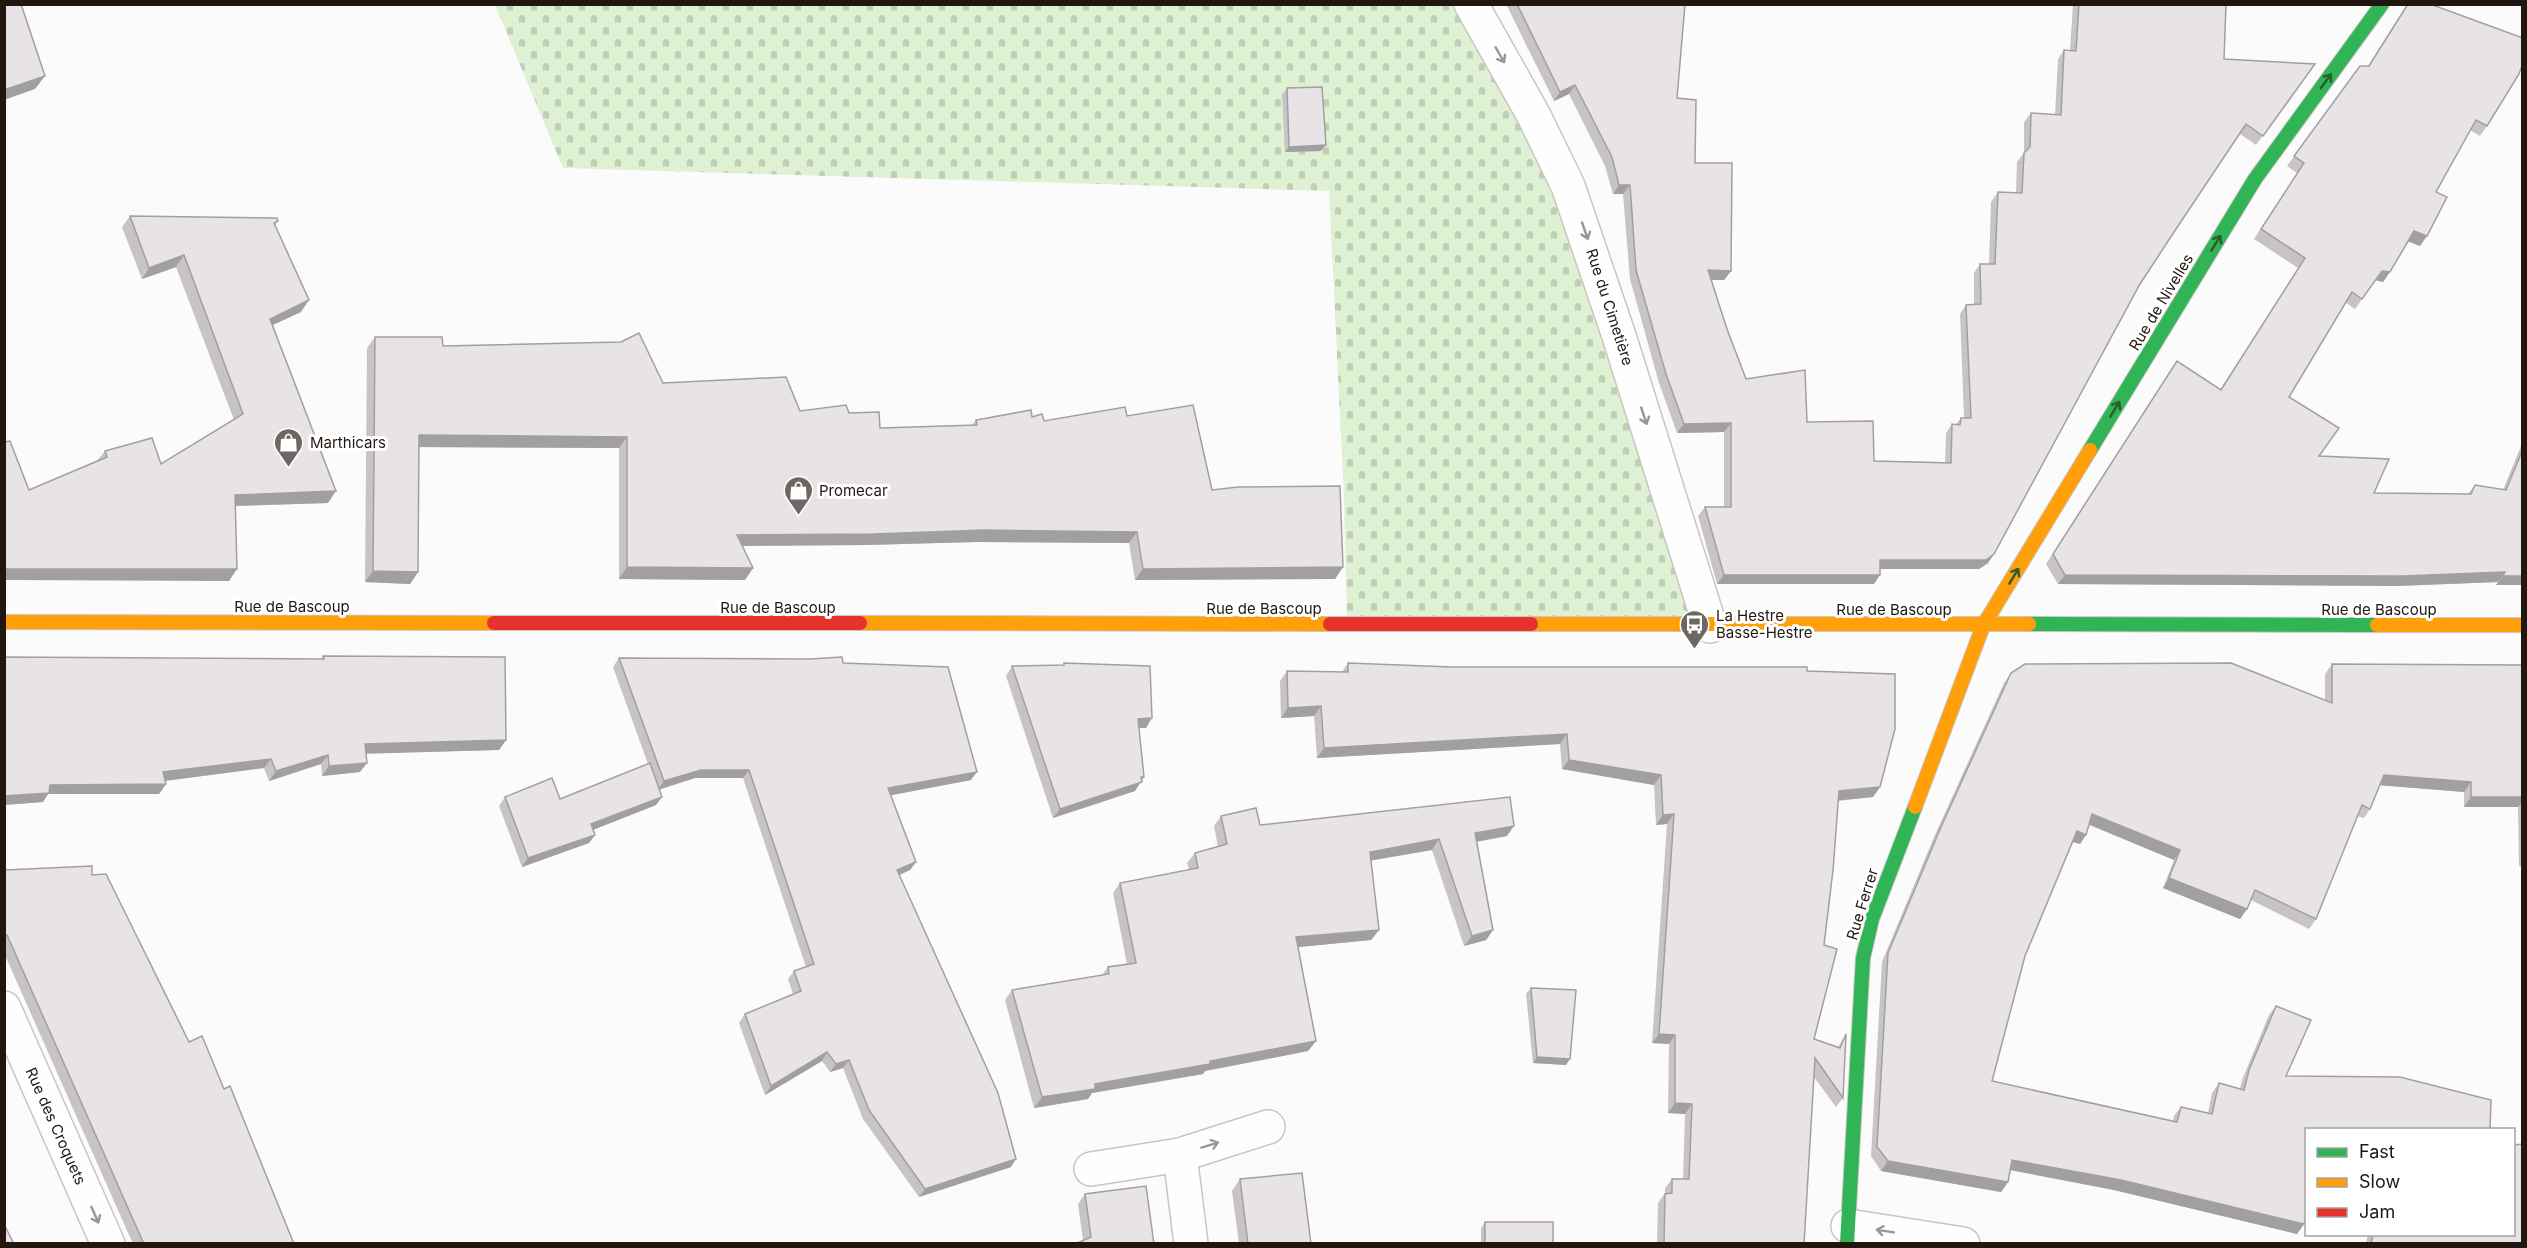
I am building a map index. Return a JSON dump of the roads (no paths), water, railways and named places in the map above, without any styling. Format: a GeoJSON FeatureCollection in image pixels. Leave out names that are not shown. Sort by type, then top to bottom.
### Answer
{"type":"FeatureCollection","features":[{"type":"Feature","properties":{"kind":"main road","name":"Rue de Nivelles"},"geometry":{"type":"LineString","coordinates":[[1983,626],[2255,179],[2382,4]]}},
{"type":"Feature","properties":{"kind":"main road","name":"Rue de Bascoup"},"geometry":{"type":"LineString","coordinates":[[4,622],[1710,626],[2523,625]]}},
{"type":"Feature","properties":{"kind":"main road","name":"Rue Ferrer"},"geometry":{"type":"LineString","coordinates":[[1848,1235],[1863,958],[1872,918],[1983,626]]}},
{"type":"Feature","properties":{"kind":"street","name":"Rue du Cimetière"},"geometry":{"type":"LineString","coordinates":[[1471,4],[1534,116],[1568,186],[1589,242],[1710,626]]}},
{"type":"Feature","properties":{"kind":"street","name":"Rue des Croquets"},"geometry":{"type":"LineString","coordinates":[[4,1008],[108,1244]]}},
{"type":"Feature","properties":{"kind":"street"},"geometry":{"type":"LineString","coordinates":[[1091,1169],[1180,1155],[1268,1127]]}},
{"type":"Feature","properties":{"kind":"street"},"geometry":{"type":"LineString","coordinates":[[1180,1155],[1191,1244]]}},
{"type":"Feature","properties":{"kind":"street"},"geometry":{"type":"LineString","coordinates":[[1848,1235],[1963,1244]]}},
{"type":"Feature","properties":{"kind":"place","name":"Marthicars"},"geometry":{"type":"Point","coordinates":[289,468]}},
{"type":"Feature","properties":{"kind":"place","name":"Promecar"},"geometry":{"type":"Point","coordinates":[798,516]}},
{"type":"Feature","properties":{"kind":"place","name":"La Hestre Basse-Hestre"},"geometry":{"type":"Point","coordinates":[1695,650]}}]}
